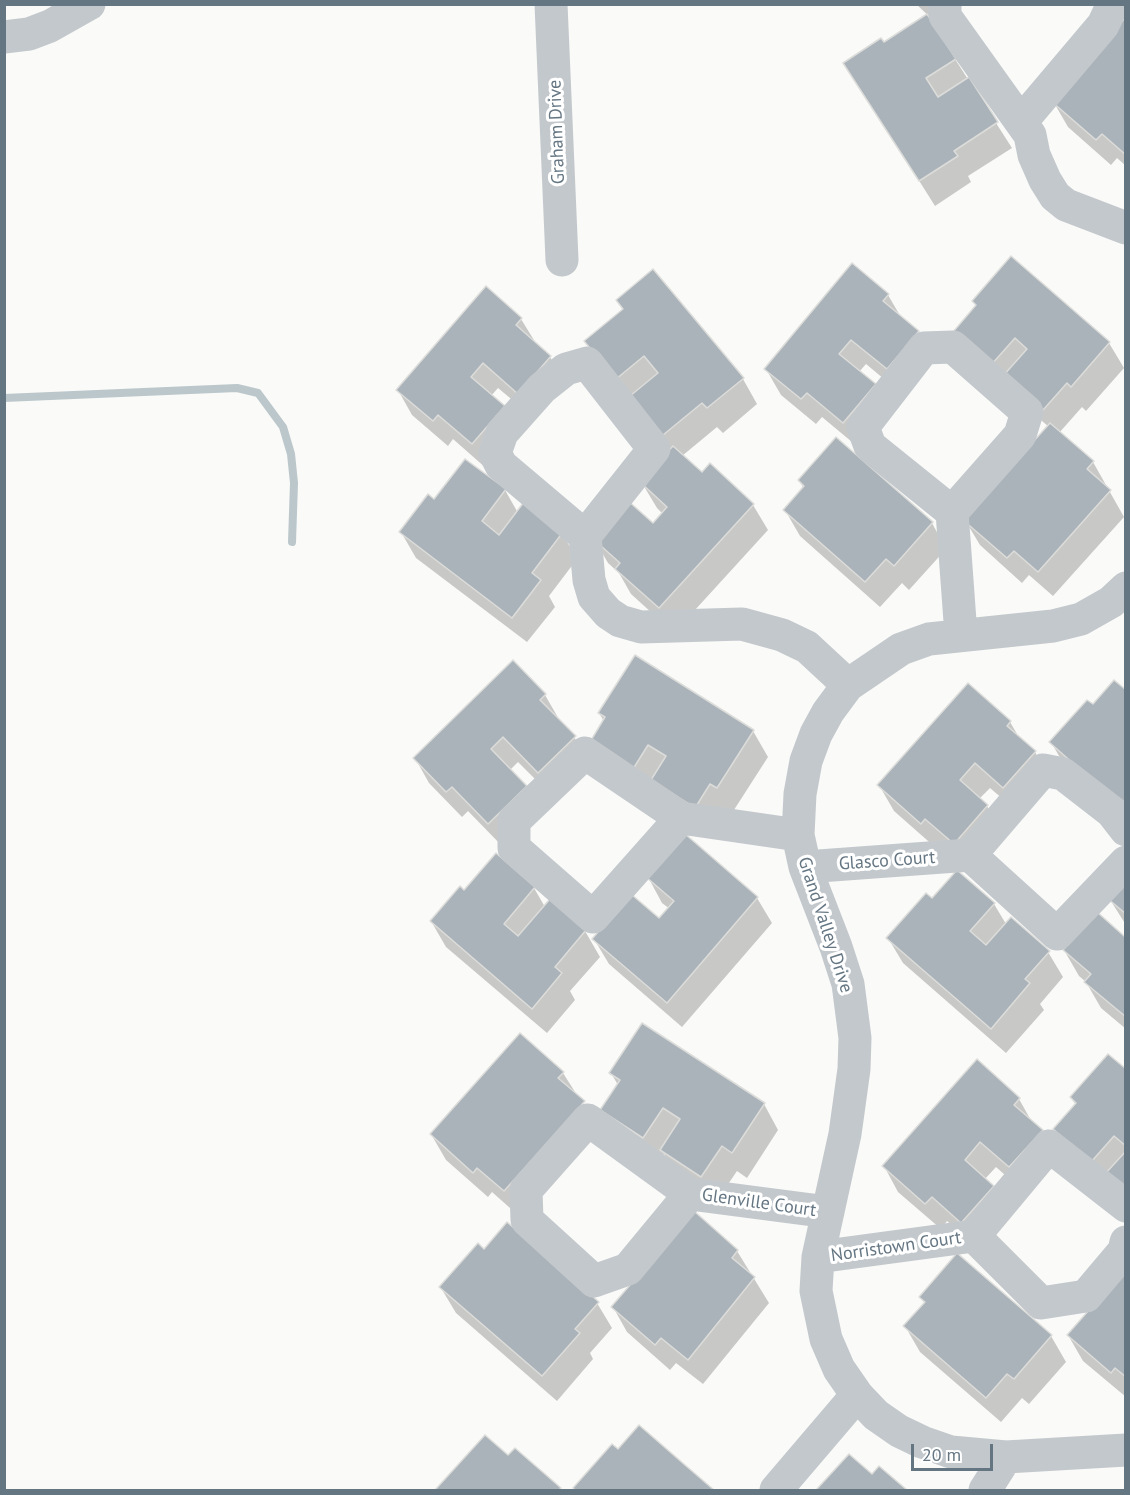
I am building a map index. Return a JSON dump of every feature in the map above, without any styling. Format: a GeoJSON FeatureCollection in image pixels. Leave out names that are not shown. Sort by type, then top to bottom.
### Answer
{"type":"FeatureCollection","features":[{"type":"Feature","properties":{"kind":"street"},"geometry":{"type":"LineString","coordinates":[[4,38],[29,34],[50,27],[89,4]]}},
{"type":"Feature","properties":{"kind":"street","name":"Graham Drive"},"geometry":{"type":"LineString","coordinates":[[551,4],[562,260]]}},
{"type":"Feature","properties":{"kind":"street"},"geometry":{"type":"LineString","coordinates":[[945,4],[945,15],[1030,135],[1034,155],[1055,196],[1066,205],[1125,228]]}},
{"type":"Feature","properties":{"kind":"street"},"geometry":{"type":"LineString","coordinates":[[1021,122],[1103,25],[1111,8],[1110,4]]}},
{"type":"Feature","properties":{"kind":"street"},"geometry":{"type":"LineString","coordinates":[[952,512],[870,446],[863,427],[924,348],[953,347],[1027,412],[1020,435],[952,512],[962,634]]}},
{"type":"Feature","properties":{"kind":"street"},"geometry":{"type":"LineString","coordinates":[[585,536],[501,465],[495,453],[502,433],[542,388],[566,369],[587,363],[654,449],[585,536],[589,580],[594,597],[608,614],[620,621],[641,627],[742,624],[782,634],[807,647],[848,685]]}},
{"type":"Feature","properties":{"kind":"street","name":"Grand Valley Drive"},"geometry":{"type":"LineString","coordinates":[[1121,603],[1081,619],[1053,626],[929,639],[901,649],[848,685],[816,734],[806,761],[800,794],[798,835],[805,867],[848,984],[855,1038],[854,1069],[844,1134],[818,1257],[816,1291],[826,1339],[839,1369],[857,1395],[876,1415],[899,1431],[951,1452],[1006,1457],[1125,1450]]}},
{"type":"Feature","properties":{"kind":"street"},"geometry":{"type":"LineString","coordinates":[[681,818],[593,917],[514,848],[514,821],[585,753],[681,818],[798,835]]}},
{"type":"Feature","properties":{"kind":"street"},"geometry":{"type":"LineString","coordinates":[[1125,830],[1112,812],[1063,774],[1042,770],[970,855],[1058,934],[1125,862]]}},
{"type":"Feature","properties":{"kind":"street","name":"Glasco Court"},"geometry":{"type":"LineString","coordinates":[[805,867],[970,855]]}},
{"type":"Feature","properties":{"kind":"street","name":"Glenville Court"},"geometry":{"type":"LineString","coordinates":[[690,1194],[628,1269],[594,1281],[527,1220],[526,1190],[588,1120],[690,1194],[828,1212]]}},
{"type":"Feature","properties":{"kind":"street","name":"Norristown Court"},"geometry":{"type":"LineString","coordinates":[[818,1257],[974,1236],[1049,1146],[1125,1206]]}},
{"type":"Feature","properties":{"kind":"street","name":"Norristown Court"},"geometry":{"type":"LineString","coordinates":[[974,1236],[1041,1303],[1086,1296],[1124,1251],[1125,1242]]}},
{"type":"Feature","properties":{"kind":"street"},"geometry":{"type":"LineString","coordinates":[[776,1491],[857,1395]]}},
{"type":"Feature","properties":{"kind":"street"},"geometry":{"type":"LineString","coordinates":[[985,1491],[1006,1457]]}},
{"type":"Feature","properties":{"kind":"building"},"geometry":{"type":"Polygon","coordinates":[[[927,14],[956,59],[926,78],[938,97],[969,77],[998,122],[954,151],[958,156],[919,181],[843,63],[881,38],[884,42],[927,14]]]}},
{"type":"Feature","properties":{"kind":"building"},"geometry":{"type":"Polygon","coordinates":[[[1126,17],[1126,155],[1102,134],[1096,140],[1051,101],[1126,17]]]}},
{"type":"Feature","properties":{"kind":"building"},"geometry":{"type":"Polygon","coordinates":[[[1011,256],[1110,342],[1071,387],[1067,383],[1043,410],[1003,376],[1027,349],[1015,338],[991,365],[953,332],[976,305],[972,301],[1011,256]]]}},
{"type":"Feature","properties":{"kind":"building"},"geometry":{"type":"Polygon","coordinates":[[[852,263],[889,294],[883,301],[919,331],[887,369],[851,340],[839,354],[876,384],[843,423],[807,393],[801,399],[764,369],[852,263]]]}},
{"type":"Feature","properties":{"kind":"building"},"geometry":{"type":"Polygon","coordinates":[[[653,269],[744,378],[707,408],[702,403],[663,435],[630,396],[658,373],[644,356],[616,379],[584,341],[623,309],[616,300],[653,269]]]}},
{"type":"Feature","properties":{"kind":"building"},"geometry":{"type":"Polygon","coordinates":[[[486,286],[522,318],[516,325],[551,356],[518,394],[483,363],[471,377],[505,406],[472,444],[438,415],[433,421],[396,390],[486,286]]]}},
{"type":"Feature","properties":{"kind":"building"},"geometry":{"type":"Polygon","coordinates":[[[1050,423],[1094,461],[1087,469],[1111,490],[1038,572],[1014,551],[1007,558],[963,520],[1050,423]]]}},
{"type":"Feature","properties":{"kind":"building"},"geometry":{"type":"Polygon","coordinates":[[[836,437],[933,522],[894,566],[886,559],[865,582],[783,510],[804,486],[798,480],[836,437]]]}},
{"type":"Feature","properties":{"kind":"building"},"geometry":{"type":"Polygon","coordinates":[[[673,446],[702,472],[710,463],[754,504],[659,608],[615,569],[620,563],[591,537],[626,499],[653,523],[667,507],[640,482],[673,446]]]}},
{"type":"Feature","properties":{"kind":"building"},"geometry":{"type":"Polygon","coordinates":[[[465,459],[506,489],[482,521],[499,535],[524,502],[563,532],[532,573],[541,580],[512,618],[399,532],[428,494],[434,499],[465,459]]]}},
{"type":"Feature","properties":{"kind":"building"},"geometry":{"type":"Polygon","coordinates":[[[635,655],[754,730],[717,788],[710,784],[695,808],[651,780],[666,756],[648,745],[633,769],[590,742],[605,717],[598,713],[635,655]]]}},
{"type":"Feature","properties":{"kind":"building"},"geometry":{"type":"Polygon","coordinates":[[[513,660],[546,694],[540,700],[576,736],[538,773],[503,737],[491,749],[527,786],[488,824],[452,787],[446,792],[413,758],[513,660]]]}},
{"type":"Feature","properties":{"kind":"building"},"geometry":{"type":"Polygon","coordinates":[[[1114,680],[1126,690],[1126,810],[1049,742],[1087,700],[1093,704],[1114,680]]]}},
{"type":"Feature","properties":{"kind":"building"},"geometry":{"type":"Polygon","coordinates":[[[968,683],[1011,721],[1007,726],[1036,751],[1003,788],[975,763],[960,780],[988,805],[954,844],[925,819],[921,824],[877,785],[968,683]]]}},
{"type":"Feature","properties":{"kind":"building"},"geometry":{"type":"Polygon","coordinates":[[[684,833],[758,897],[667,1003],[592,939],[631,894],[659,918],[674,901],[646,877],[684,833]]]}},
{"type":"Feature","properties":{"kind":"building"},"geometry":{"type":"Polygon","coordinates":[[[496,853],[535,887],[504,924],[518,936],[550,899],[586,930],[555,967],[562,973],[532,1009],[430,921],[460,886],[464,890],[496,853]]]}},
{"type":"Feature","properties":{"kind":"building"},"geometry":{"type":"Polygon","coordinates":[[[957,870],[995,903],[970,931],[986,945],[1011,917],[1050,951],[1025,979],[1030,983],[991,1029],[886,938],[926,893],[932,898],[957,870]]]}},
{"type":"Feature","properties":{"kind":"building"},"geometry":{"type":"Polygon","coordinates":[[[1126,877],[1126,914],[1107,898],[1126,877]]]}},
{"type":"Feature","properties":{"kind":"building"},"geometry":{"type":"Polygon","coordinates":[[[1096,911],[1124,936],[1126,934],[1126,1017],[1084,982],[1091,974],[1063,950],[1096,911]]]}},
{"type":"Feature","properties":{"kind":"building"},"geometry":{"type":"Polygon","coordinates":[[[642,1023],[765,1103],[732,1153],[722,1146],[701,1177],[660,1150],[680,1119],[663,1108],[643,1138],[600,1110],[620,1080],[609,1073],[642,1023]]]}},
{"type":"Feature","properties":{"kind":"building"},"geometry":{"type":"Polygon","coordinates":[[[520,1033],[564,1072],[558,1078],[585,1101],[504,1191],[477,1168],[473,1173],[430,1134],[520,1033]]]}},
{"type":"Feature","properties":{"kind":"building"},"geometry":{"type":"Polygon","coordinates":[[[1108,1054],[1126,1069],[1126,1146],[1114,1136],[1091,1162],[1053,1129],[1076,1103],[1070,1097],[1108,1054]]]}},
{"type":"Feature","properties":{"kind":"building"},"geometry":{"type":"Polygon","coordinates":[[[977,1059],[1020,1098],[1014,1105],[1043,1130],[1009,1167],[980,1142],[965,1160],[994,1186],[961,1223],[932,1197],[925,1204],[882,1166],[977,1059]]]}},
{"type":"Feature","properties":{"kind":"building"},"geometry":{"type":"Polygon","coordinates":[[[1126,1151],[1126,1192],[1105,1174],[1126,1151]]]}},
{"type":"Feature","properties":{"kind":"building"},"geometry":{"type":"Polygon","coordinates":[[[694,1211],[738,1250],[732,1258],[755,1277],[688,1360],[661,1338],[655,1345],[611,1307],[694,1211]]]}},
{"type":"Feature","properties":{"kind":"building"},"geometry":{"type":"Polygon","coordinates":[[[507,1222],[599,1302],[575,1329],[580,1333],[542,1376],[439,1287],[478,1243],[484,1249],[507,1222]]]}},
{"type":"Feature","properties":{"kind":"building"},"geometry":{"type":"Polygon","coordinates":[[[957,1253],[1052,1335],[1014,1379],[1007,1374],[986,1398],[903,1326],[925,1302],[919,1297],[957,1253]]]}},
{"type":"Feature","properties":{"kind":"building"},"geometry":{"type":"Polygon","coordinates":[[[1126,1268],[1126,1377],[1115,1368],[1111,1373],[1067,1335],[1126,1268]]]}},
{"type":"Feature","properties":{"kind":"building"},"geometry":{"type":"Polygon","coordinates":[[[639,1425],[714,1490],[575,1490],[573,1488],[612,1444],[618,1449],[639,1425]]]}},
{"type":"Feature","properties":{"kind":"building"},"geometry":{"type":"Polygon","coordinates":[[[485,1435],[508,1455],[515,1448],[561,1488],[559,1490],[435,1490],[485,1435]]]}},
{"type":"Feature","properties":{"kind":"building"},"geometry":{"type":"Polygon","coordinates":[[[849,1454],[872,1474],[879,1466],[907,1490],[816,1490],[849,1454]]]}},
{"type":"Feature","properties":{"kind":"waterway"},"geometry":{"type":"LineString","coordinates":[[4,398],[237,388],[258,393],[283,427],[291,454],[294,483],[292,542]]}}]}
